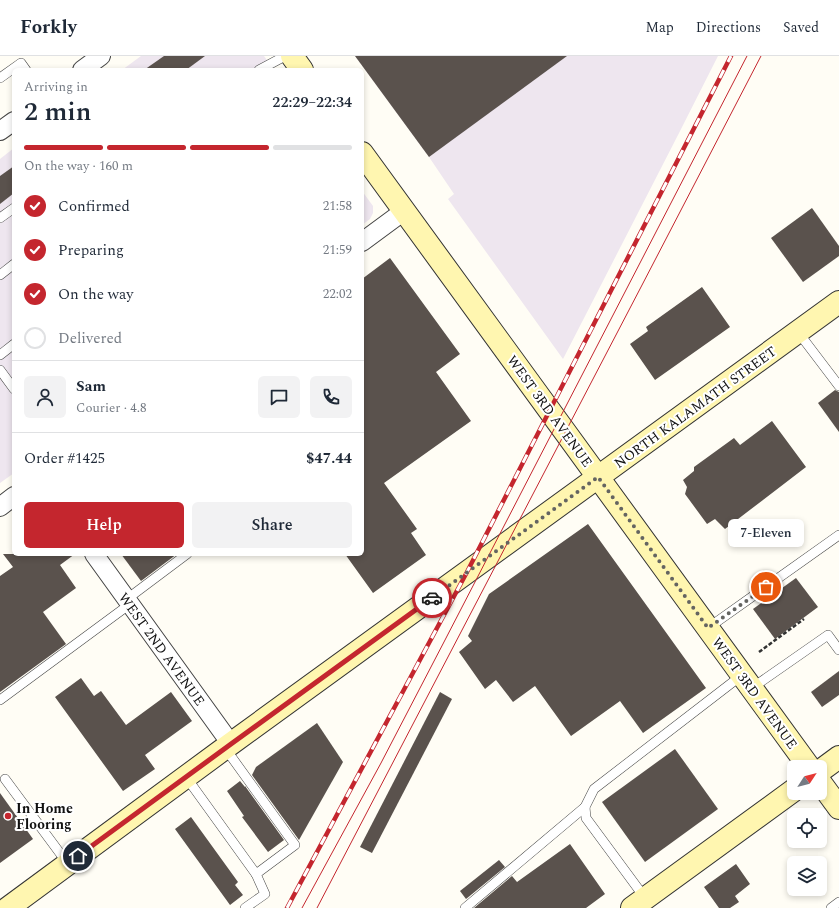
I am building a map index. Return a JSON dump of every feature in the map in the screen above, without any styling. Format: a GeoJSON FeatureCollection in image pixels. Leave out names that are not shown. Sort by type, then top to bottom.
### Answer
{"type":"FeatureCollection","features":[{"type":"Feature","properties":{"kind":"main road"},"geometry":{"type":"LineString","coordinates":[[292,56],[301,68]]}},
{"type":"Feature","properties":{"kind":"main road","name":"WEST 3RD AVENUE"},"geometry":{"type":"LineString","coordinates":[[364,156],[804,760]]}},
{"type":"Feature","properties":{"kind":"main road","name":"NORTH KALAMATH STREET"},"geometry":{"type":"LineString","coordinates":[[8,908],[228,746],[839,302]]}},
{"type":"Feature","properties":{"kind":"main road"},"geometry":{"type":"LineString","coordinates":[[827,766],[839,757]]}},
{"type":"Feature","properties":{"kind":"main road"},"geometry":{"type":"LineString","coordinates":[[827,792],[839,808]]}},
{"type":"Feature","properties":{"kind":"main road"},"geometry":{"type":"LineString","coordinates":[[639,903],[787,795]]}},
{"type":"Feature","properties":{"kind":"street"},"geometry":{"type":"LineString","coordinates":[[85,68],[101,56]]}},
{"type":"Feature","properties":{"kind":"street"},"geometry":{"type":"LineString","coordinates":[[0,131],[12,122]]}},
{"type":"Feature","properties":{"kind":"street"},"geometry":{"type":"LineString","coordinates":[[364,241],[404,211]]}},
{"type":"Feature","properties":{"kind":"street"},"geometry":{"type":"LineString","coordinates":[[0,507],[12,498]]}},
{"type":"Feature","properties":{"kind":"street","name":"WEST 2ND AVENUE"},"geometry":{"type":"LineString","coordinates":[[95,556],[228,746]]}},
{"type":"Feature","properties":{"kind":"lane"},"geometry":{"type":"LineString","coordinates":[[263,68],[285,56]]}},
{"type":"Feature","properties":{"kind":"lane"},"geometry":{"type":"LineString","coordinates":[[14,68],[21,63],[25,68]]}},
{"type":"Feature","properties":{"kind":"lane"},"geometry":{"type":"LineString","coordinates":[[0,78],[12,69]]}},
{"type":"Feature","properties":{"kind":"lane"},"geometry":{"type":"LineString","coordinates":[[0,218],[12,209]]}},
{"type":"Feature","properties":{"kind":"lane"},"geometry":{"type":"LineString","coordinates":[[0,275],[12,266]]}},
{"type":"Feature","properties":{"kind":"lane"},"geometry":{"type":"LineString","coordinates":[[798,332],[839,386]]}},
{"type":"Feature","properties":{"kind":"lane"},"geometry":{"type":"LineString","coordinates":[[0,355],[12,346]]}},
{"type":"Feature","properties":{"kind":"lane"},"geometry":{"type":"LineString","coordinates":[[0,370],[12,386]]}},
{"type":"Feature","properties":{"kind":"lane"},"geometry":{"type":"LineString","coordinates":[[708,628],[839,535]]}},
{"type":"Feature","properties":{"kind":"lane"},"geometry":{"type":"LineString","coordinates":[[0,700],[128,602],[185,556]]}},
{"type":"Feature","properties":{"kind":"lane"},"geometry":{"type":"LineString","coordinates":[[465,908],[585,807],[594,789],[747,682],[828,635],[839,650]]}},
{"type":"Feature","properties":{"kind":"lane"},"geometry":{"type":"LineString","coordinates":[[228,746],[295,845],[256,874]]}},
{"type":"Feature","properties":{"kind":"lane"},"geometry":{"type":"LineString","coordinates":[[186,777],[256,874],[264,894],[245,908]]}},
{"type":"Feature","properties":{"kind":"lane"},"geometry":{"type":"LineString","coordinates":[[5,779],[68,864]]}},
{"type":"Feature","properties":{"kind":"lane"},"geometry":{"type":"LineString","coordinates":[[585,807],[586,818],[639,903]]}},
{"type":"Feature","properties":{"kind":"lane"},"geometry":{"type":"LineString","coordinates":[[831,908],[839,902]]}},
{"type":"Feature","properties":{"kind":"path"},"geometry":{"type":"LineString","coordinates":[[759,652],[804,619]]}},
{"type":"Feature","properties":{"kind":"shaded area"},"geometry":{"type":"Polygon","coordinates":[[[141,56],[264,56],[273,68],[125,68],[141,56]]]}},
{"type":"Feature","properties":{"kind":"shaded area"},"geometry":{"type":"Polygon","coordinates":[[[355,56],[718,56],[563,359],[448,199],[454,194],[429,157],[355,56]]]}},
{"type":"Feature","properties":{"kind":"shaded area"},"geometry":{"type":"Polygon","coordinates":[[[12,150],[12,474],[0,483],[0,159],[12,150]]]}},
{"type":"Feature","properties":{"kind":"shaded area"},"geometry":{"type":"Polygon","coordinates":[[[364,194],[373,206],[373,213],[370,219],[364,224],[364,194]]]}},
{"type":"Feature","properties":{"kind":"building"},"geometry":{"type":"Polygon","coordinates":[[[164,56],[205,56],[189,68],[147,68],[164,56]]]}},
{"type":"Feature","properties":{"kind":"building"},"geometry":{"type":"Polygon","coordinates":[[[355,56],[567,56],[429,157],[355,56]]]}},
{"type":"Feature","properties":{"kind":"building"},"geometry":{"type":"Polygon","coordinates":[[[12,167],[12,195],[0,204],[0,176],[12,167]]]}},
{"type":"Feature","properties":{"kind":"building"},"geometry":{"type":"Polygon","coordinates":[[[812,208],[839,246],[839,256],[803,282],[771,238],[812,208]]]}},
{"type":"Feature","properties":{"kind":"building"},"geometry":{"type":"Polygon","coordinates":[[[390,258],[460,354],[436,372],[471,421],[384,483],[417,529],[411,533],[426,555],[373,593],[346,556],[364,556],[364,278],[390,258]]]}},
{"type":"Feature","properties":{"kind":"building"},"geometry":{"type":"Polygon","coordinates":[[[702,287],[730,327],[655,380],[630,344],[648,331],[646,327],[702,287]]]}},
{"type":"Feature","properties":{"kind":"building"},"geometry":{"type":"Polygon","coordinates":[[[835,390],[839,392],[839,432],[818,403],[835,390]]]}},
{"type":"Feature","properties":{"kind":"building"},"geometry":{"type":"Polygon","coordinates":[[[772,421],[806,467],[725,529],[715,519],[707,524],[685,494],[687,487],[683,480],[694,471],[694,467],[734,438],[740,445],[772,421]]]}},
{"type":"Feature","properties":{"kind":"building"},"geometry":{"type":"Polygon","coordinates":[[[588,524],[706,688],[643,733],[620,701],[571,736],[535,686],[513,702],[496,680],[485,689],[459,652],[472,641],[468,636],[489,594],[588,524]]]}},
{"type":"Feature","properties":{"kind":"building"},"geometry":{"type":"Polygon","coordinates":[[[3,554],[12,554],[12,556],[72,556],[60,565],[76,588],[43,612],[66,644],[0,692],[0,576],[13,567],[3,554]]]}},
{"type":"Feature","properties":{"kind":"building"},"geometry":{"type":"Polygon","coordinates":[[[122,556],[174,556],[141,581],[122,556]]]}},
{"type":"Feature","properties":{"kind":"building"},"geometry":{"type":"Polygon","coordinates":[[[796,578],[818,607],[775,639],[753,609],[796,578]]]}},
{"type":"Feature","properties":{"kind":"building"},"geometry":{"type":"Polygon","coordinates":[[[839,671],[839,695],[822,707],[811,692],[839,671]]]}},
{"type":"Feature","properties":{"kind":"building"},"geometry":{"type":"Polygon","coordinates":[[[81,678],[94,696],[101,691],[126,725],[171,692],[192,721],[145,755],[155,769],[123,791],[55,697],[81,678]]]}},
{"type":"Feature","properties":{"kind":"building"},"geometry":{"type":"Polygon","coordinates":[[[440,692],[452,699],[372,853],[360,847],[440,692]]]}},
{"type":"Feature","properties":{"kind":"building"},"geometry":{"type":"Polygon","coordinates":[[[317,723],[343,762],[299,840],[252,775],[256,767],[317,723]]]}},
{"type":"Feature","properties":{"kind":"building"},"geometry":{"type":"Polygon","coordinates":[[[675,749],[718,809],[645,862],[602,802],[675,749]]]}},
{"type":"Feature","properties":{"kind":"building"},"geometry":{"type":"Polygon","coordinates":[[[240,781],[284,840],[268,852],[242,817],[244,816],[227,791],[240,781]]]}},
{"type":"Feature","properties":{"kind":"building","name":"In Home Flooring"},"geometry":{"type":"Polygon","coordinates":[[[0,793],[33,839],[0,863],[0,793]]]}},
{"type":"Feature","properties":{"kind":"building"},"geometry":{"type":"Polygon","coordinates":[[[191,817],[238,882],[235,885],[243,895],[230,905],[175,829],[191,817]]]}},
{"type":"Feature","properties":{"kind":"building"},"geometry":{"type":"Polygon","coordinates":[[[570,844],[605,894],[586,908],[474,908],[512,876],[517,882],[570,844]]]}},
{"type":"Feature","properties":{"kind":"building"},"geometry":{"type":"Polygon","coordinates":[[[499,860],[505,867],[466,899],[460,891],[499,860]]]}},
{"type":"Feature","properties":{"kind":"building"},"geometry":{"type":"Polygon","coordinates":[[[736,864],[750,884],[735,896],[739,902],[730,908],[719,908],[704,887],[736,864]]]}},
{"type":"Feature","properties":{"kind":"tram line"},"geometry":{"type":"LineString","coordinates":[[302,908],[381,763],[747,56]]}},
{"type":"Feature","properties":{"kind":"tram line"},"geometry":{"type":"LineString","coordinates":[[317,908],[761,56]]}},
{"type":"Feature","properties":{"kind":"railway"},"geometry":{"type":"LineString","coordinates":[[287,908],[467,572],[731,56]]}},
{"type":"Feature","properties":{"kind":"way so far"},"geometry":{"type":"LineString","coordinates":[[432,598],[598,477],[708,628],[766,587]]}},
{"type":"Feature","properties":{"kind":"place","name":"7-Eleven"},"geometry":{"type":"Point","coordinates":[766,587]}},
{"type":"Feature","properties":{"kind":"place","name":"In Home Flooring"},"geometry":{"type":"Point","coordinates":[8,816]}},
{"type":"Feature","properties":{"kind":"route"},"geometry":{"type":"LineString","coordinates":[[78,856],[432,598]]}}]}
